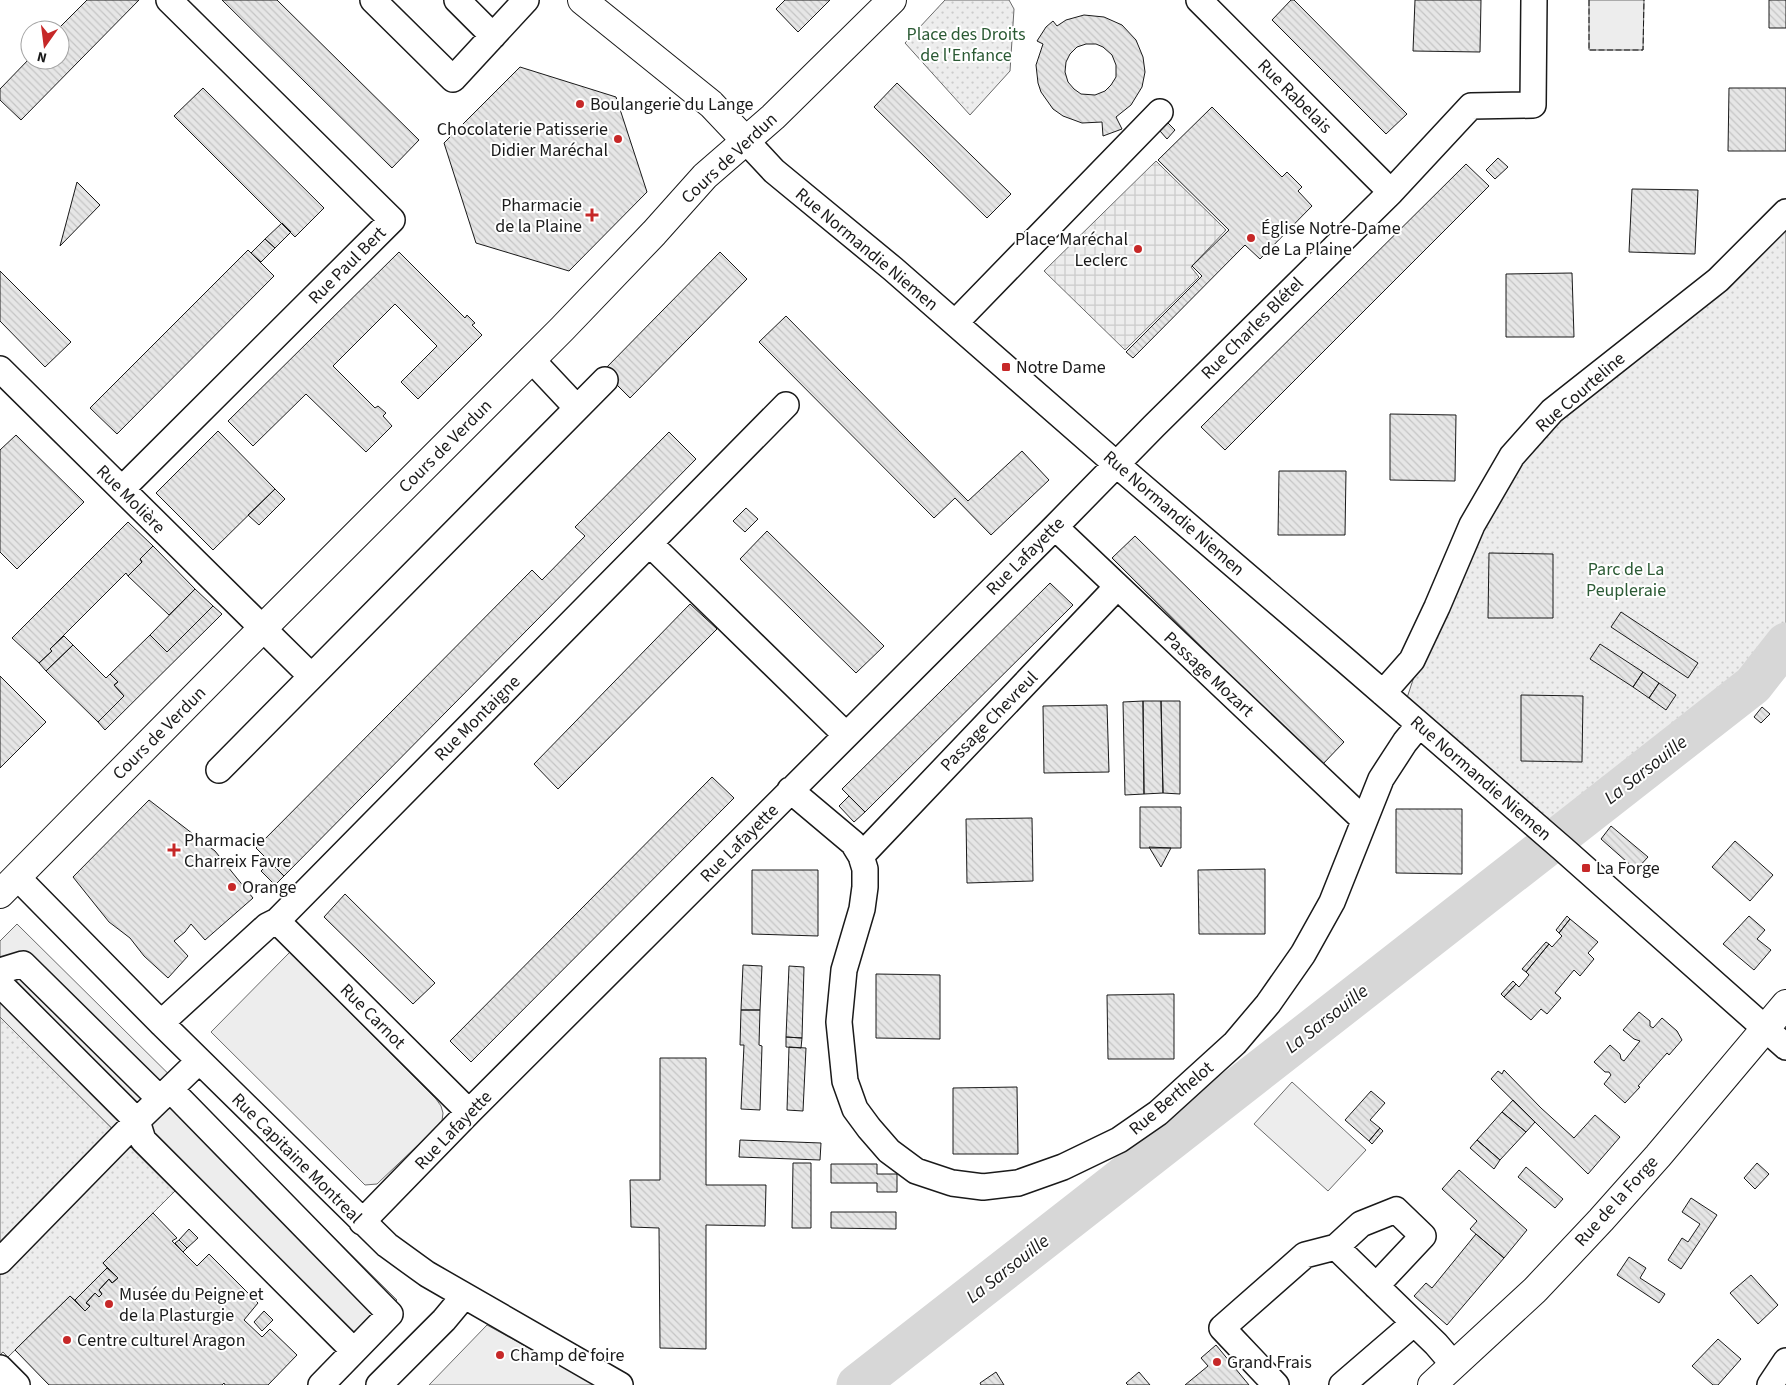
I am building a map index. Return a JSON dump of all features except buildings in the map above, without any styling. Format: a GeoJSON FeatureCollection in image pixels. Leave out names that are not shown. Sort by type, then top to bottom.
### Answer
{"type":"FeatureCollection","features":[{"type":"Feature","properties":{"kind":"main road","name":"Rue Normandie Niemen"},"geometry":{"type":"LineString","coordinates":[[582,0],[711,104],[746,141]]}},
{"type":"Feature","properties":{"kind":"main road","name":"Cours de Verdun"},"geometry":{"type":"LineString","coordinates":[[9,886],[531,359],[654,233],[705,176],[814,78],[892,0]]}},
{"type":"Feature","properties":{"kind":"main road","name":"Rue de la Forge"},"geometry":{"type":"LineString","coordinates":[[1432,1385],[1535,1290],[1601,1220],[1658,1156],[1786,1004]]}},
{"type":"Feature","properties":{"kind":"street","name":"Rue Paul Bert"},"geometry":{"type":"LineString","coordinates":[[122,489],[392,220],[169,0]]}},
{"type":"Feature","properties":{"kind":"street"},"geometry":{"type":"LineString","coordinates":[[373,0],[453,79],[526,0]]}},
{"type":"Feature","properties":{"kind":"street"},"geometry":{"type":"LineString","coordinates":[[457,0],[493,36]]}},
{"type":"Feature","properties":{"kind":"street","name":"Rue Rabelais"},"geometry":{"type":"LineString","coordinates":[[1199,0],[1391,192]]}},
{"type":"Feature","properties":{"kind":"street","name":"Rue Charles Blétel"},"geometry":{"type":"LineString","coordinates":[[1116,464],[1391,192],[1471,106],[1534,106],[1534,0]]}},
{"type":"Feature","properties":{"kind":"street"},"geometry":{"type":"LineString","coordinates":[[954,323],[1160,112]]}},
{"type":"Feature","properties":{"kind":"street","name":"Rue Normandie Niemen"},"geometry":{"type":"LineString","coordinates":[[746,141],[774,171],[893,269],[1116,464],[1564,849],[1786,1047]]}},
{"type":"Feature","properties":{"kind":"street","name":"Rue Courteline"},"geometry":{"type":"LineString","coordinates":[[1383,693],[1412,660],[1438,607],[1472,525],[1512,456],[1552,411],[1718,280],[1786,212]]}},
{"type":"Feature","properties":{"kind":"street"},"geometry":{"type":"LineString","coordinates":[[531,359],[577,408]]}},
{"type":"Feature","properties":{"kind":"street","name":"Rue Molière"},"geometry":{"type":"LineString","coordinates":[[3,379],[122,489],[312,676]]}},
{"type":"Feature","properties":{"kind":"street"},"geometry":{"type":"LineString","coordinates":[[219,770],[605,380]]}},
{"type":"Feature","properties":{"kind":"street","name":"Rue Montaigne"},"geometry":{"type":"LineString","coordinates":[[161,1023],[267,926],[277,921],[786,405]]}},
{"type":"Feature","properties":{"kind":"street","name":"Rue Lafayette"},"geometry":{"type":"LineString","coordinates":[[362,1222],[790,790],[1055,528],[1116,464]]}},
{"type":"Feature","properties":{"kind":"street","name":"Passage Mozart"},"geometry":{"type":"LineString","coordinates":[[1055,528],[1364,820]]}},
{"type":"Feature","properties":{"kind":"street"},"geometry":{"type":"LineString","coordinates":[[650,544],[846,735]]}},
{"type":"Feature","properties":{"kind":"street","name":"Passage Chevreul"},"geometry":{"type":"LineString","coordinates":[[861,856],[1117,586]]}},
{"type":"Feature","properties":{"kind":"street","name":"Rue Berthelot"},"geometry":{"type":"LineString","coordinates":[[790,790],[853,843],[861,856],[865,869],[862,909],[844,970],[839,1022],[845,1081],[855,1109],[889,1151],[916,1171],[952,1183],[984,1186],[1018,1183],[1063,1167],[1119,1140],[1158,1113],[1235,1043],[1268,1004],[1304,954],[1332,902],[1381,778],[1419,725]]}},
{"type":"Feature","properties":{"kind":"street","name":"Rue Capitaine Montreal"},"geometry":{"type":"LineString","coordinates":[[9,886],[161,1023],[387,1245],[410,1263],[464,1296],[620,1385]]}},
{"type":"Feature","properties":{"kind":"street","name":"Rue Carnot"},"geometry":{"type":"LineString","coordinates":[[277,921],[469,1112]]}},
{"type":"Feature","properties":{"kind":"street"},"geometry":{"type":"LineString","coordinates":[[0,971],[23,964],[165,1094],[390,1314],[321,1385]]}},
{"type":"Feature","properties":{"kind":"street"},"geometry":{"type":"LineString","coordinates":[[0,984],[137,1121],[143,1140],[354,1351]]}},
{"type":"Feature","properties":{"kind":"street"},"geometry":{"type":"LineString","coordinates":[[0,1262],[137,1121],[199,1061]]}},
{"type":"Feature","properties":{"kind":"street"},"geometry":{"type":"LineString","coordinates":[[1276,1385],[1222,1328],[1305,1255],[1336,1246],[1361,1224],[1396,1210],[1423,1236],[1376,1286]]}},
{"type":"Feature","properties":{"kind":"street"},"geometry":{"type":"LineString","coordinates":[[1336,1246],[1414,1322],[1454,1365]]}},
{"type":"Feature","properties":{"kind":"street"},"geometry":{"type":"LineString","coordinates":[[380,1385],[444,1320],[464,1296]]}},
{"type":"Feature","properties":{"kind":"street"},"geometry":{"type":"LineString","coordinates":[[1342,1385],[1414,1322]]}},
{"type":"Feature","properties":{"kind":"street"},"geometry":{"type":"LineString","coordinates":[[1770,1385],[1786,1361]]}},
{"type":"Feature","properties":{"kind":"street"},"geometry":{"type":"LineString","coordinates":[[0,1368],[17,1385]]}},
{"type":"Feature","properties":{"kind":"green space","name":"Place des Droits de l'Enfance"},"geometry":{"type":"Polygon","coordinates":[[[945,0],[1009,0],[1014,9],[1010,71],[970,115],[905,43],[945,0]]]}},
{"type":"Feature","properties":{"kind":"green space","name":"Parc de La Peupleraie"},"geometry":{"type":"Polygon","coordinates":[[[1786,212],[1786,643],[1753,685],[1662,756],[1538,827],[1403,710],[1437,607],[1512,456],[1786,212]]]}},
{"type":"Feature","properties":{"kind":"green space"},"geometry":{"type":"Polygon","coordinates":[[[0,1017],[175,1191],[103,1263],[107,1268],[75,1300],[70,1296],[8,1357],[3,1352],[0,1355],[0,1017]]]}},
{"type":"Feature","properties":{"kind":"shaded area"},"geometry":{"type":"Polygon","coordinates":[[[1589,0],[1644,0],[1643,50],[1589,50],[1589,0]]]}},
{"type":"Feature","properties":{"kind":"shaded area","name":"Place Maréchal Leclerc"},"geometry":{"type":"Polygon","coordinates":[[[1156,161],[1226,230],[1191,267],[1199,277],[1125,350],[1044,271],[1156,161]]]}},
{"type":"Feature","properties":{"kind":"shaded area"},"geometry":{"type":"Polygon","coordinates":[[[17,924],[397,1300],[341,1356],[0,1017],[0,941],[17,924]]]}},
{"type":"Feature","properties":{"kind":"shaded area"},"geometry":{"type":"Polygon","coordinates":[[[290,952],[441,1106],[443,1113],[442,1121],[438,1126],[377,1184],[365,1185],[211,1032],[290,952]]]}},
{"type":"Feature","properties":{"kind":"shaded area"},"geometry":{"type":"Polygon","coordinates":[[[1292,1082],[1366,1150],[1328,1191],[1254,1124],[1292,1082]]]}},
{"type":"Feature","properties":{"kind":"shaded area","name":"Champ de foire"},"geometry":{"type":"Polygon","coordinates":[[[487,1325],[596,1385],[429,1385],[487,1325]]]}},
{"type":"Feature","properties":{"kind":"waterway","name":"La Sarsouille"},"geometry":{"type":"LineString","coordinates":[[857,1385],[1753,685],[1786,643]]}},
{"type":"Feature","properties":{"kind":"fence"},"geometry":{"type":"LineString","coordinates":[[1589,0],[1589,50],[1643,50],[1644,0]]}},
{"type":"Feature","properties":{"kind":"place","name":"Boulangerie du Lange"},"geometry":{"type":"Point","coordinates":[580,104]}},
{"type":"Feature","properties":{"kind":"place","name":"Chocolaterie Patisserie Didier Maréchal"},"geometry":{"type":"Point","coordinates":[618,139]}},
{"type":"Feature","properties":{"kind":"place","name":"Pharmacie de la Plaine"},"geometry":{"type":"Point","coordinates":[592,215]}},
{"type":"Feature","properties":{"kind":"place","name":"Église Notre-Dame de La Plaine"},"geometry":{"type":"Point","coordinates":[1251,238]}},
{"type":"Feature","properties":{"kind":"place","name":"Place Maréchal Leclerc"},"geometry":{"type":"Point","coordinates":[1138,249]}},
{"type":"Feature","properties":{"kind":"place","name":"Notre Dame"},"geometry":{"type":"Point","coordinates":[1006,367]}},
{"type":"Feature","properties":{"kind":"place","name":"Pharmacie Charreix Favre"},"geometry":{"type":"Point","coordinates":[174,850]}},
{"type":"Feature","properties":{"kind":"place","name":"La Forge"},"geometry":{"type":"Point","coordinates":[1586,868]}},
{"type":"Feature","properties":{"kind":"place","name":"Orange"},"geometry":{"type":"Point","coordinates":[232,887]}},
{"type":"Feature","properties":{"kind":"place","name":"Musée du Peigne et de la Plasturgie"},"geometry":{"type":"Point","coordinates":[109,1304]}},
{"type":"Feature","properties":{"kind":"place","name":"Centre culturel Aragon"},"geometry":{"type":"Point","coordinates":[67,1340]}},
{"type":"Feature","properties":{"kind":"place","name":"Champ de foire"},"geometry":{"type":"Point","coordinates":[500,1355]}},
{"type":"Feature","properties":{"kind":"place","name":"Grand Frais"},"geometry":{"type":"Point","coordinates":[1217,1362]}}]}
